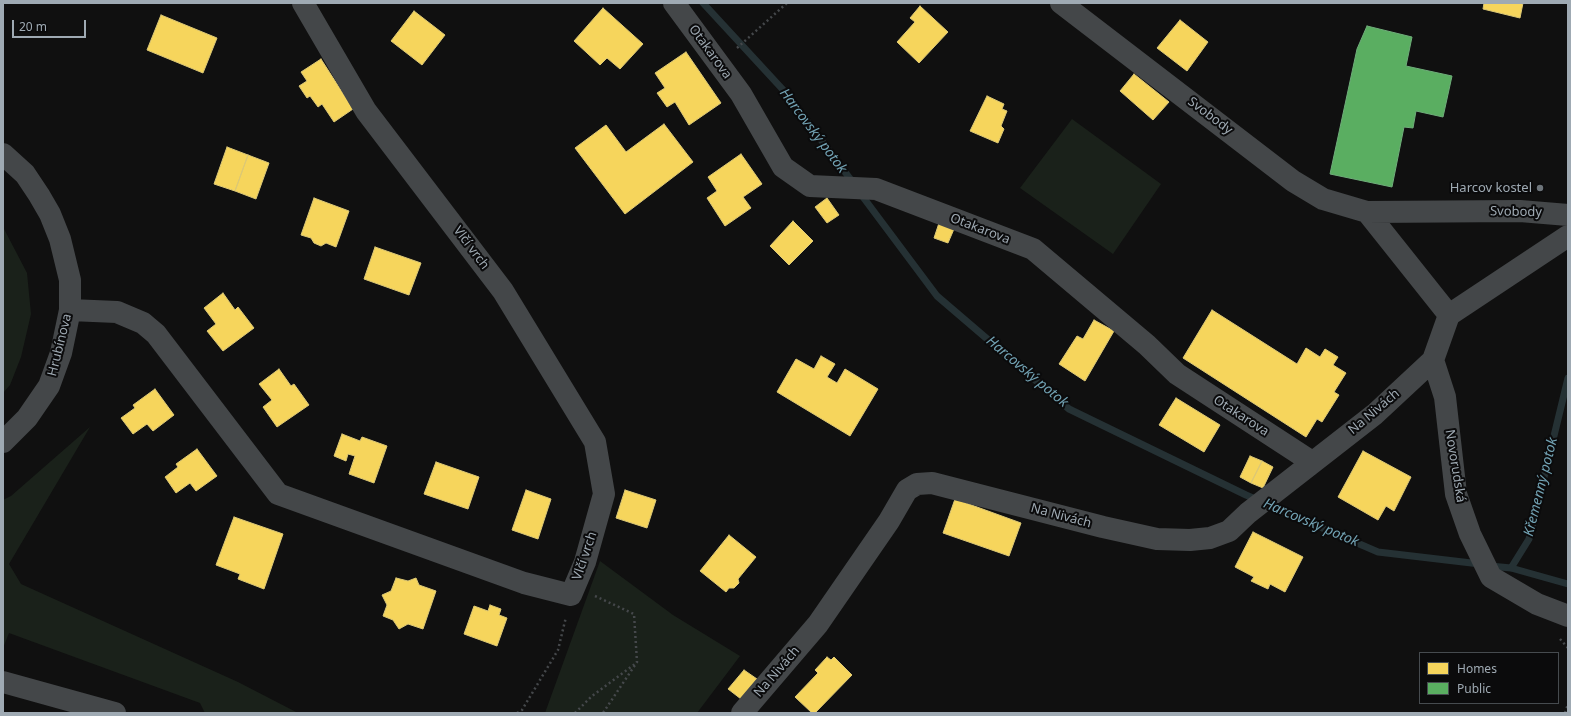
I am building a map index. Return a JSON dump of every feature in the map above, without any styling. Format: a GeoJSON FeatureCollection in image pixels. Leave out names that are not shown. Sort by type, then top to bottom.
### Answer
{"type":"FeatureCollection","features":[{"type":"Feature","properties":{"kind":"street","name":"Vlčí vrch"},"geometry":{"type":"LineString","coordinates":[[70,310],[117,312],[143,323],[156,334],[278,494],[524,583],[571,595],[586,562],[604,494],[595,442],[503,292],[366,111],[303,3]]}},
{"type":"Feature","properties":{"kind":"street","name":"Otakarova"},"geometry":{"type":"LineString","coordinates":[[674,3],[741,94],[783,168],[810,186],[876,189],[1034,249],[1147,345],[1177,374],[1312,462]]}},
{"type":"Feature","properties":{"kind":"street","name":"Svobody"},"geometry":{"type":"LineString","coordinates":[[1061,3],[1293,182],[1323,199],[1367,212],[1520,211],[1568,215]]}},
{"type":"Feature","properties":{"kind":"street","name":"Hrubínova"},"geometry":{"type":"LineString","coordinates":[[3,154],[25,174],[40,195],[50,214],[60,239],[70,280],[70,310],[61,353],[49,386],[27,418],[3,442]]}},
{"type":"Feature","properties":{"kind":"street"},"geometry":{"type":"LineString","coordinates":[[1367,212],[1449,315]]}},
{"type":"Feature","properties":{"kind":"street"},"geometry":{"type":"LineString","coordinates":[[1433,360],[1449,315],[1568,236]]}},
{"type":"Feature","properties":{"kind":"street","name":"Na Nivách"},"geometry":{"type":"LineString","coordinates":[[742,713],[818,624],[889,521],[907,490],[917,484],[932,483],[1103,528],[1157,539],[1190,540],[1210,538],[1229,531],[1248,513],[1375,414],[1433,360]]}},
{"type":"Feature","properties":{"kind":"street","name":"Novorudská"},"geometry":{"type":"LineString","coordinates":[[1433,360],[1445,396],[1456,494],[1470,534],[1491,576],[1537,604],[1568,616]]}},
{"type":"Feature","properties":{"kind":"street"},"geometry":{"type":"LineString","coordinates":[[3,682],[115,713]]}},
{"type":"Feature","properties":{"kind":"path"},"geometry":{"type":"LineString","coordinates":[[745,40],[787,3]]}},
{"type":"Feature","properties":{"kind":"path"},"geometry":{"type":"LineString","coordinates":[[517,713],[522,710],[558,650],[571,595],[598,597],[634,614],[637,662],[603,713]]}},
{"type":"Feature","properties":{"kind":"path"},"geometry":{"type":"LineString","coordinates":[[575,713],[592,696],[637,662]]}},
{"type":"Feature","properties":{"kind":"path"},"geometry":{"type":"LineString","coordinates":[[1565,713],[1568,704]]}},
{"type":"Feature","properties":{"kind":"shaded area"},"geometry":{"type":"Polygon","coordinates":[[[1072,119],[1161,184],[1113,254],[1020,188],[1072,119]]]}},
{"type":"Feature","properties":{"kind":"shaded area"},"geometry":{"type":"Polygon","coordinates":[[[3,227],[27,273],[31,314],[21,357],[10,385],[3,393],[3,227]]]}},
{"type":"Feature","properties":{"kind":"shaded area"},"geometry":{"type":"Polygon","coordinates":[[[90,427],[9,564],[21,584],[238,682],[298,713],[205,713],[200,703],[9,633],[3,648],[3,500],[11,496],[90,427]]]}},
{"type":"Feature","properties":{"kind":"shaded area"},"geometry":{"type":"Polygon","coordinates":[[[600,561],[673,615],[740,656],[697,713],[545,713],[600,561]]]}},
{"type":"Feature","properties":{"kind":"building: Homes"},"geometry":{"type":"Polygon","coordinates":[[[1484,3],[1523,3],[1520,18],[1483,9],[1484,3]]]}},
{"type":"Feature","properties":{"kind":"building: Homes"},"geometry":{"type":"Polygon","coordinates":[[[920,6],[948,32],[919,63],[897,42],[915,22],[910,18],[920,6]]]}},
{"type":"Feature","properties":{"kind":"building: Homes"},"geometry":{"type":"Polygon","coordinates":[[[603,8],[643,44],[620,69],[607,58],[600,65],[574,41],[603,8]]]}},
{"type":"Feature","properties":{"kind":"building: Homes"},"geometry":{"type":"Polygon","coordinates":[[[414,11],[445,35],[422,65],[391,41],[414,11]]]}},
{"type":"Feature","properties":{"kind":"building: Homes"},"geometry":{"type":"Polygon","coordinates":[[[161,15],[217,38],[203,73],[147,50],[161,15]]]}},
{"type":"Feature","properties":{"kind":"building: Homes"},"geometry":{"type":"Polygon","coordinates":[[[1180,20],[1208,42],[1187,71],[1157,48],[1180,20]]]}},
{"type":"Feature","properties":{"kind":"building: Homes"},"geometry":{"type":"Polygon","coordinates":[[[686,52],[721,103],[689,125],[675,102],[667,107],[657,93],[665,88],[655,73],[686,52]]]}},
{"type":"Feature","properties":{"kind":"building: Homes"},"geometry":{"type":"Polygon","coordinates":[[[321,59],[353,109],[334,122],[322,104],[318,107],[310,96],[307,98],[299,86],[307,81],[301,72],[321,59]]]}},
{"type":"Feature","properties":{"kind":"building: Homes"},"geometry":{"type":"Polygon","coordinates":[[[1134,74],[1169,102],[1153,120],[1120,91],[1134,74]]]}},
{"type":"Feature","properties":{"kind":"building: Homes"},"geometry":{"type":"Polygon","coordinates":[[[987,96],[1004,104],[1002,109],[1007,111],[1001,126],[1004,129],[998,143],[970,131],[987,96]]]}},
{"type":"Feature","properties":{"kind":"building: Homes"},"geometry":{"type":"Polygon","coordinates":[[[664,124],[693,162],[625,214],[575,148],[606,125],[626,152],[664,124]]]}},
{"type":"Feature","properties":{"kind":"building: Homes"},"geometry":{"type":"Polygon","coordinates":[[[227,147],[248,155],[235,191],[214,184],[227,147]]]}},
{"type":"Feature","properties":{"kind":"building: Homes"},"geometry":{"type":"Polygon","coordinates":[[[741,154],[762,184],[743,197],[751,208],[725,226],[707,198],[717,191],[708,177],[741,154]]]}},
{"type":"Feature","properties":{"kind":"building: Homes"},"geometry":{"type":"Polygon","coordinates":[[[248,155],[269,163],[256,199],[235,191],[248,155]]]}},
{"type":"Feature","properties":{"kind":"building: Homes"},"geometry":{"type":"Polygon","coordinates":[[[314,198],[349,211],[336,247],[326,243],[321,246],[314,243],[311,238],[301,235],[314,198]]]}},
{"type":"Feature","properties":{"kind":"building: Homes"},"geometry":{"type":"Polygon","coordinates":[[[827,198],[839,215],[827,223],[815,207],[827,198]]]}},
{"type":"Feature","properties":{"kind":"building: Homes"},"geometry":{"type":"Polygon","coordinates":[[[793,221],[813,241],[789,265],[770,246],[793,221]]]}},
{"type":"Feature","properties":{"kind":"building: Homes"},"geometry":{"type":"Polygon","coordinates":[[[939,223],[954,229],[948,243],[934,238],[939,223]]]}},
{"type":"Feature","properties":{"kind":"building: Homes"},"geometry":{"type":"Polygon","coordinates":[[[375,247],[421,263],[409,295],[364,279],[375,247]]]}},
{"type":"Feature","properties":{"kind":"building: Homes"},"geometry":{"type":"Polygon","coordinates":[[[223,293],[235,310],[238,307],[254,328],[223,351],[207,331],[216,324],[204,308],[223,293]]]}},
{"type":"Feature","properties":{"kind":"building: Homes"},"geometry":{"type":"Polygon","coordinates":[[[1212,310],[1297,364],[1306,348],[1320,357],[1325,349],[1338,357],[1333,365],[1346,373],[1334,392],[1339,395],[1322,422],[1317,419],[1306,437],[1183,358],[1212,310]]]}},
{"type":"Feature","properties":{"kind":"building: Homes"},"geometry":{"type":"Polygon","coordinates":[[[1094,320],[1114,331],[1085,381],[1059,364],[1077,336],[1083,339],[1094,320]]]}},
{"type":"Feature","properties":{"kind":"building: Homes"},"geometry":{"type":"Polygon","coordinates":[[[821,356],[835,364],[827,377],[837,383],[845,369],[878,389],[850,436],[777,392],[796,359],[814,369],[821,356]]]}},
{"type":"Feature","properties":{"kind":"building: Homes"},"geometry":{"type":"Polygon","coordinates":[[[279,369],[291,386],[294,384],[309,405],[277,427],[263,407],[272,400],[259,384],[279,369]]]}},
{"type":"Feature","properties":{"kind":"building: Homes"},"geometry":{"type":"Polygon","coordinates":[[[155,389],[174,415],[153,431],[147,424],[133,434],[121,418],[135,408],[133,405],[155,389]]]}},
{"type":"Feature","properties":{"kind":"building: Homes"},"geometry":{"type":"Polygon","coordinates":[[[1176,398],[1220,425],[1204,452],[1159,425],[1176,398]]]}},
{"type":"Feature","properties":{"kind":"building: Homes"},"geometry":{"type":"Polygon","coordinates":[[[342,434],[360,441],[362,437],[387,446],[374,483],[349,474],[355,456],[348,454],[346,461],[334,456],[342,434]]]}},
{"type":"Feature","properties":{"kind":"building: Homes"},"geometry":{"type":"Polygon","coordinates":[[[197,449],[217,476],[196,491],[190,483],[176,493],[165,477],[178,467],[176,464],[197,449]]]}},
{"type":"Feature","properties":{"kind":"building: Homes"},"geometry":{"type":"Polygon","coordinates":[[[1363,451],[1411,477],[1394,511],[1386,506],[1378,520],[1338,497],[1363,451]]]}},
{"type":"Feature","properties":{"kind":"building: Homes"},"geometry":{"type":"Polygon","coordinates":[[[1250,456],[1262,461],[1251,483],[1240,477],[1250,456]]]}},
{"type":"Feature","properties":{"kind":"building: Homes"},"geometry":{"type":"Polygon","coordinates":[[[1262,461],[1273,467],[1263,488],[1251,483],[1262,461]]]}},
{"type":"Feature","properties":{"kind":"building: Homes"},"geometry":{"type":"Polygon","coordinates":[[[436,462],[479,477],[468,509],[424,494],[436,462]]]}},
{"type":"Feature","properties":{"kind":"building: Homes"},"geometry":{"type":"Polygon","coordinates":[[[526,490],[551,499],[538,539],[512,530],[526,490]]]}},
{"type":"Feature","properties":{"kind":"building: Homes"},"geometry":{"type":"Polygon","coordinates":[[[625,490],[656,500],[647,528],[616,518],[625,490]]]}},
{"type":"Feature","properties":{"kind":"building: Homes"},"geometry":{"type":"Polygon","coordinates":[[[955,499],[1021,523],[1009,556],[943,533],[955,499]]]}},
{"type":"Feature","properties":{"kind":"building: Homes"},"geometry":{"type":"Polygon","coordinates":[[[234,517],[283,534],[264,589],[238,579],[240,574],[216,565],[234,517]]]}},
{"type":"Feature","properties":{"kind":"building: Homes"},"geometry":{"type":"Polygon","coordinates":[[[1253,532],[1303,557],[1285,592],[1270,584],[1268,589],[1251,581],[1254,577],[1235,567],[1253,532]]]}},
{"type":"Feature","properties":{"kind":"building: Homes"},"geometry":{"type":"Polygon","coordinates":[[[729,535],[756,557],[738,579],[739,583],[734,588],[729,588],[726,592],[700,571],[729,535]]]}},
{"type":"Feature","properties":{"kind":"building: Homes"},"geometry":{"type":"Polygon","coordinates":[[[396,578],[408,581],[416,578],[419,585],[436,591],[423,629],[408,624],[399,629],[393,620],[383,616],[387,605],[382,595],[391,591],[396,578]]]}},
{"type":"Feature","properties":{"kind":"building: Homes"},"geometry":{"type":"Polygon","coordinates":[[[490,605],[501,609],[499,615],[507,618],[497,646],[464,634],[474,606],[488,611],[490,605]]]}},
{"type":"Feature","properties":{"kind":"building: Homes"},"geometry":{"type":"Polygon","coordinates":[[[827,657],[831,660],[834,657],[852,675],[815,713],[812,713],[795,697],[818,673],[815,670],[827,657]]]}},
{"type":"Feature","properties":{"kind":"building: Homes"},"geometry":{"type":"Polygon","coordinates":[[[744,670],[757,679],[741,699],[728,689],[744,670]]]}},
{"type":"Feature","properties":{"kind":"building: Public"},"geometry":{"type":"Polygon","coordinates":[[[1367,26],[1412,37],[1406,66],[1452,76],[1443,117],[1416,111],[1413,128],[1404,127],[1392,187],[1330,174],[1357,49],[1367,26]]]}},
{"type":"Feature","properties":{"kind":"waterway","name":"Harcovský potok"},"geometry":{"type":"LineString","coordinates":[[703,3],[786,93],[854,184]]}},
{"type":"Feature","properties":{"kind":"waterway","name":"Harcovský potok"},"geometry":{"type":"LineString","coordinates":[[860,193],[937,296],[1069,409],[1246,495],[1378,552],[1480,564]]}},
{"type":"Feature","properties":{"kind":"waterway","name":"Křemenný potok"},"geometry":{"type":"LineString","coordinates":[[1511,568],[1529,539],[1568,378]]}},
{"type":"Feature","properties":{"kind":"waterway","name":"Harcovský potok"},"geometry":{"type":"LineString","coordinates":[[1490,566],[1511,568],[1568,584]]}},
{"type":"Feature","properties":{"kind":"place","name":"Harcov kostel"},"geometry":{"type":"Point","coordinates":[1540,188]}}]}
